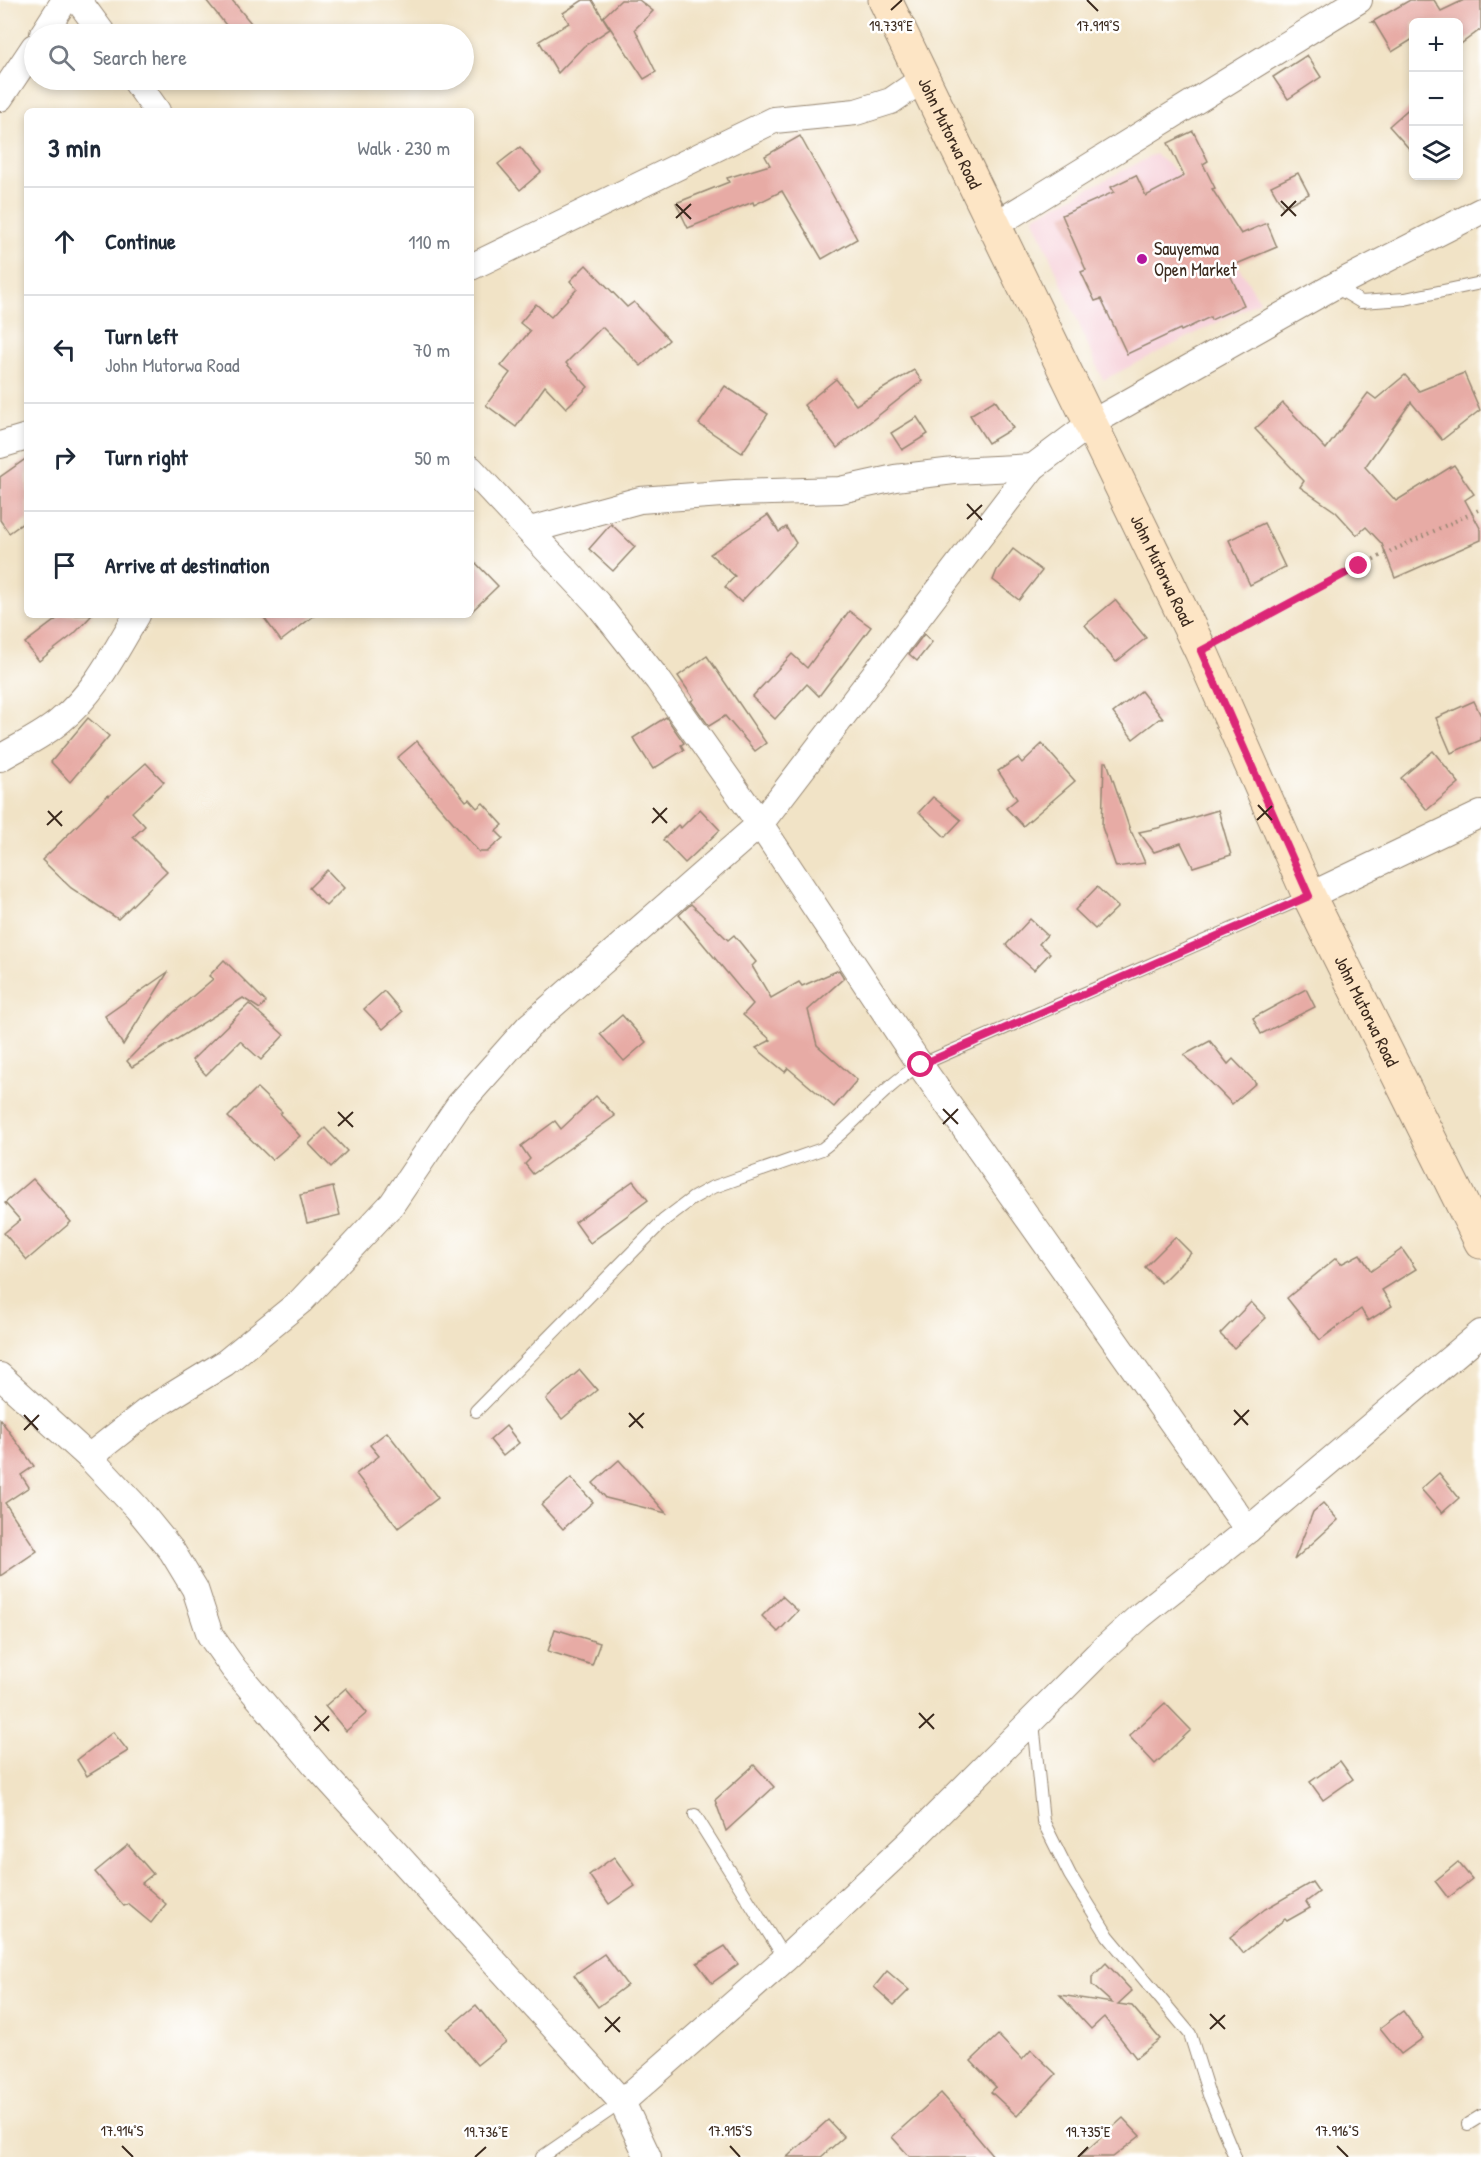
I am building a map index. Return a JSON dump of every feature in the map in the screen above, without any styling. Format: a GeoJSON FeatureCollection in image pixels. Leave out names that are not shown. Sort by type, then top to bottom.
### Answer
{"type":"FeatureCollection","features":[{"type":"Feature","properties":{"kind":"street"},"geometry":{"type":"LineString","coordinates":[[49,24],[65,0]]}},
{"type":"Feature","properties":{"kind":"street"},"geometry":{"type":"LineString","coordinates":[[78,0],[96,24]]}},
{"type":"Feature","properties":{"kind":"street","name":"John Mutorwa Road"},"geometry":{"type":"LineString","coordinates":[[885,0],[1201,651],[1309,896],[1481,1242]]}},
{"type":"Feature","properties":{"kind":"street"},"geometry":{"type":"LineString","coordinates":[[995,225],[1359,0]]}},
{"type":"Feature","properties":{"kind":"street"},"geometry":{"type":"LineString","coordinates":[[0,98],[24,62]]}},
{"type":"Feature","properties":{"kind":"street"},"geometry":{"type":"LineString","coordinates":[[474,266],[774,120],[856,112],[891,101],[923,79]]}},
{"type":"Feature","properties":{"kind":"street"},"geometry":{"type":"LineString","coordinates":[[142,90],[155,108]]}},
{"type":"Feature","properties":{"kind":"street"},"geometry":{"type":"LineString","coordinates":[[89,1457],[147,1411],[225,1363],[301,1301],[392,1204],[459,1105],[530,1026],[760,824],[1033,467],[1090,424],[1334,286],[1481,211]]}},
{"type":"Feature","properties":{"kind":"street"},"geometry":{"type":"LineString","coordinates":[[0,445],[24,438]]}},
{"type":"Feature","properties":{"kind":"street"},"geometry":{"type":"LineString","coordinates":[[530,530],[640,500],[735,493],[840,490],[895,478],[954,471],[1033,467]]}},
{"type":"Feature","properties":{"kind":"street"},"geometry":{"type":"LineString","coordinates":[[474,472],[597,603],[664,690],[760,824],[921,1065],[1248,1530]]}},
{"type":"Feature","properties":{"kind":"street"},"geometry":{"type":"LineString","coordinates":[[0,758],[58,723],[77,707],[99,680],[135,618]]}},
{"type":"Feature","properties":{"kind":"street"},"geometry":{"type":"LineString","coordinates":[[1309,896],[1481,814]]}},
{"type":"Feature","properties":{"kind":"street"},"geometry":{"type":"LineString","coordinates":[[622,2102],[785,1959],[908,1844],[1097,1655],[1140,1616],[1248,1530],[1481,1333]]}},
{"type":"Feature","properties":{"kind":"street"},"geometry":{"type":"LineString","coordinates":[[0,1376],[89,1457],[137,1508],[172,1551],[195,1588],[210,1635],[234,1669],[318,1769],[622,2102],[648,2157]]}},
{"type":"Feature","properties":{"kind":"lane"},"geometry":{"type":"LineString","coordinates":[[1334,286],[1360,302],[1405,300],[1481,283]]}},
{"type":"Feature","properties":{"kind":"lane"},"geometry":{"type":"LineString","coordinates":[[476,1411],[664,1221],[693,1198],[711,1188],[822,1149],[903,1075],[921,1065],[1309,896]]}},
{"type":"Feature","properties":{"kind":"lane"},"geometry":{"type":"LineString","coordinates":[[1032,1720],[1043,1821],[1070,1875],[1108,1936],[1190,2034],[1209,2095],[1235,2157]]}},
{"type":"Feature","properties":{"kind":"lane"},"geometry":{"type":"LineString","coordinates":[[695,1815],[785,1959]]}},
{"type":"Feature","properties":{"kind":"lane"},"geometry":{"type":"LineString","coordinates":[[542,2157],[622,2102]]}},
{"type":"Feature","properties":{"kind":"lane"},"geometry":{"type":"LineString","coordinates":[[1468,2124],[1481,2116]]}},
{"type":"Feature","properties":{"kind":"path"},"geometry":{"type":"LineString","coordinates":[[1201,651],[1359,566],[1481,509]]}},
{"type":"Feature","properties":{"kind":"shaded area","name":"Sauyemwa Open Market"},"geometry":{"type":"Polygon","coordinates":[[[1155,154],[1182,176],[1260,301],[1103,380],[1033,217],[1155,154]]]}},
{"type":"Feature","properties":{"kind":"building"},"geometry":{"type":"Polygon","coordinates":[[[206,0],[232,0],[252,24],[225,24],[206,0]]]}},
{"type":"Feature","properties":{"kind":"building"},"geometry":{"type":"Polygon","coordinates":[[[583,0],[592,0],[610,29],[584,46],[558,73],[539,41],[569,23],[563,13],[583,0]]]}},
{"type":"Feature","properties":{"kind":"building"},"geometry":{"type":"Polygon","coordinates":[[[621,0],[639,0],[653,11],[635,29],[656,72],[644,79],[603,17],[621,0]]]}},
{"type":"Feature","properties":{"kind":"building"},"geometry":{"type":"Polygon","coordinates":[[[1410,0],[1434,0],[1441,11],[1464,0],[1481,0],[1481,29],[1463,42],[1463,18],[1409,18],[1409,41],[1392,52],[1372,22],[1410,0]]]}},
{"type":"Feature","properties":{"kind":"building"},"geometry":{"type":"Polygon","coordinates":[[[1307,55],[1321,77],[1288,99],[1273,77],[1307,55]]]}},
{"type":"Feature","properties":{"kind":"building"},"geometry":{"type":"Polygon","coordinates":[[[1409,108],[1409,148],[1389,126],[1409,108]]]}},
{"type":"Feature","properties":{"kind":"building","name":"Sauyemwa Open Market"},"geometry":{"type":"Polygon","coordinates":[[[1193,131],[1208,161],[1203,164],[1215,188],[1212,189],[1241,234],[1267,223],[1277,247],[1227,268],[1244,305],[1211,320],[1210,317],[1181,331],[1180,329],[1127,354],[1101,299],[1095,301],[1081,272],[1086,270],[1062,215],[1114,192],[1111,187],[1136,175],[1146,196],[1184,176],[1168,143],[1193,131]]]}},
{"type":"Feature","properties":{"kind":"building"},"geometry":{"type":"Polygon","coordinates":[[[800,136],[857,239],[822,259],[782,191],[754,205],[753,202],[688,228],[676,203],[729,182],[727,178],[770,165],[765,156],[800,136]]]}},
{"type":"Feature","properties":{"kind":"building"},"geometry":{"type":"Polygon","coordinates":[[[520,147],[541,172],[520,190],[498,164],[520,147]]]}},
{"type":"Feature","properties":{"kind":"building"},"geometry":{"type":"Polygon","coordinates":[[[1298,173],[1309,194],[1283,207],[1271,186],[1298,173]]]}},
{"type":"Feature","properties":{"kind":"building"},"geometry":{"type":"Polygon","coordinates":[[[586,265],[627,307],[634,302],[669,340],[641,366],[602,327],[566,363],[588,387],[566,408],[545,386],[516,427],[486,405],[510,373],[501,366],[530,331],[520,323],[536,304],[551,317],[577,289],[570,281],[586,265]]]}},
{"type":"Feature","properties":{"kind":"building"},"geometry":{"type":"Polygon","coordinates":[[[914,370],[922,381],[837,448],[804,405],[836,379],[856,405],[914,370]]]}},
{"type":"Feature","properties":{"kind":"building"},"geometry":{"type":"Polygon","coordinates":[[[1464,373],[1480,410],[1442,440],[1411,402],[1365,467],[1396,501],[1454,465],[1474,494],[1465,500],[1481,530],[1481,540],[1395,578],[1382,544],[1366,527],[1357,535],[1336,512],[1300,487],[1304,481],[1255,429],[1283,403],[1326,449],[1368,393],[1376,399],[1405,375],[1419,391],[1464,373]]]}},
{"type":"Feature","properties":{"kind":"building"},"geometry":{"type":"Polygon","coordinates":[[[725,386],[768,414],[742,453],[699,424],[725,386]]]}},
{"type":"Feature","properties":{"kind":"building"},"geometry":{"type":"Polygon","coordinates":[[[995,400],[1013,428],[988,443],[970,415],[995,400]]]}},
{"type":"Feature","properties":{"kind":"building"},"geometry":{"type":"Polygon","coordinates":[[[917,417],[928,434],[902,450],[891,433],[917,417]]]}},
{"type":"Feature","properties":{"kind":"building"},"geometry":{"type":"Polygon","coordinates":[[[24,460],[24,522],[9,533],[0,520],[0,477],[24,460]]]}},
{"type":"Feature","properties":{"kind":"building"},"geometry":{"type":"Polygon","coordinates":[[[768,515],[779,532],[786,527],[796,543],[741,602],[725,587],[735,576],[710,554],[768,515]]]}},
{"type":"Feature","properties":{"kind":"building"},"geometry":{"type":"Polygon","coordinates":[[[1264,523],[1285,567],[1250,585],[1229,540],[1264,523]]]}},
{"type":"Feature","properties":{"kind":"building"},"geometry":{"type":"Polygon","coordinates":[[[611,524],[635,547],[613,571],[589,549],[611,524]]]}},
{"type":"Feature","properties":{"kind":"building"},"geometry":{"type":"Polygon","coordinates":[[[1013,549],[1042,571],[1019,600],[993,580],[997,570],[1013,549]]]}},
{"type":"Feature","properties":{"kind":"building"},"geometry":{"type":"Polygon","coordinates":[[[474,561],[498,586],[474,609],[474,561]]]}},
{"type":"Feature","properties":{"kind":"building"},"geometry":{"type":"Polygon","coordinates":[[[1115,600],[1146,638],[1116,662],[1085,625],[1115,600]]]}},
{"type":"Feature","properties":{"kind":"building"},"geometry":{"type":"Polygon","coordinates":[[[849,611],[871,627],[819,696],[807,684],[775,719],[752,697],[792,654],[807,668],[849,611]]]}},
{"type":"Feature","properties":{"kind":"building"},"geometry":{"type":"Polygon","coordinates":[[[58,618],[89,618],[74,634],[39,661],[25,643],[58,618]]]}},
{"type":"Feature","properties":{"kind":"building"},"geometry":{"type":"Polygon","coordinates":[[[264,618],[311,618],[281,641],[264,618]]]}},
{"type":"Feature","properties":{"kind":"building"},"geometry":{"type":"Polygon","coordinates":[[[924,634],[932,642],[917,661],[909,654],[924,634]]]}},
{"type":"Feature","properties":{"kind":"building"},"geometry":{"type":"Polygon","coordinates":[[[707,656],[766,743],[755,751],[725,716],[709,726],[691,701],[694,699],[678,676],[707,656]]]}},
{"type":"Feature","properties":{"kind":"building"},"geometry":{"type":"Polygon","coordinates":[[[1141,691],[1163,719],[1159,719],[1133,739],[1113,713],[1141,691]]]}},
{"type":"Feature","properties":{"kind":"building"},"geometry":{"type":"Polygon","coordinates":[[[1474,701],[1481,716],[1481,740],[1451,753],[1436,718],[1474,701]]]}},
{"type":"Feature","properties":{"kind":"building"},"geometry":{"type":"Polygon","coordinates":[[[666,717],[684,743],[681,745],[684,750],[653,769],[633,738],[666,717]]]}},
{"type":"Feature","properties":{"kind":"building"},"geometry":{"type":"Polygon","coordinates":[[[88,718],[109,736],[70,782],[51,762],[88,718]]]}},
{"type":"Feature","properties":{"kind":"building"},"geometry":{"type":"Polygon","coordinates":[[[417,741],[466,801],[469,799],[477,808],[483,803],[503,825],[496,831],[503,838],[487,852],[479,852],[397,758],[417,741]]]}},
{"type":"Feature","properties":{"kind":"building"},"geometry":{"type":"Polygon","coordinates":[[[1042,744],[1075,781],[1023,826],[1006,808],[1017,799],[998,771],[1018,758],[1022,763],[1042,744]]]}},
{"type":"Feature","properties":{"kind":"building"},"geometry":{"type":"Polygon","coordinates":[[[1433,751],[1459,783],[1427,810],[1401,778],[1433,751]]]}},
{"type":"Feature","properties":{"kind":"building"},"geometry":{"type":"Polygon","coordinates":[[[1104,762],[1107,762],[1131,833],[1145,863],[1116,867],[1102,827],[1104,762]]]}},
{"type":"Feature","properties":{"kind":"building"},"geometry":{"type":"Polygon","coordinates":[[[146,763],[164,782],[132,812],[145,826],[133,837],[167,871],[118,919],[71,888],[42,860],[108,795],[146,763]]]}},
{"type":"Feature","properties":{"kind":"building"},"geometry":{"type":"Polygon","coordinates":[[[933,797],[961,820],[945,837],[919,812],[933,797]]]}},
{"type":"Feature","properties":{"kind":"building"},"geometry":{"type":"Polygon","coordinates":[[[700,809],[720,830],[685,863],[663,840],[678,825],[681,828],[700,809]]]}},
{"type":"Feature","properties":{"kind":"building"},"geometry":{"type":"Polygon","coordinates":[[[1218,810],[1231,855],[1193,867],[1181,843],[1154,852],[1139,832],[1158,828],[1218,810]]]}},
{"type":"Feature","properties":{"kind":"building"},"geometry":{"type":"Polygon","coordinates":[[[327,870],[344,888],[326,906],[309,888],[327,870]]]}},
{"type":"Feature","properties":{"kind":"building"},"geometry":{"type":"Polygon","coordinates":[[[1097,887],[1118,907],[1095,929],[1075,910],[1097,887]]]}},
{"type":"Feature","properties":{"kind":"building"},"geometry":{"type":"Polygon","coordinates":[[[691,904],[728,940],[734,935],[756,962],[752,966],[771,998],[799,982],[802,986],[839,970],[844,978],[808,1010],[817,1045],[857,1080],[834,1107],[788,1068],[785,1072],[756,1048],[771,1040],[743,1015],[753,1004],[679,915],[691,904]]]}},
{"type":"Feature","properties":{"kind":"building"},"geometry":{"type":"Polygon","coordinates":[[[1030,919],[1047,935],[1039,944],[1050,953],[1034,970],[1006,945],[1030,919]]]}},
{"type":"Feature","properties":{"kind":"building"},"geometry":{"type":"Polygon","coordinates":[[[224,960],[266,1002],[260,1009],[243,998],[132,1067],[127,1061],[173,1013],[213,979],[209,976],[224,960]]]}},
{"type":"Feature","properties":{"kind":"building"},"geometry":{"type":"Polygon","coordinates":[[[168,972],[123,1045],[105,1016],[168,972]]]}},
{"type":"Feature","properties":{"kind":"building"},"geometry":{"type":"Polygon","coordinates":[[[1306,989],[1315,1007],[1261,1034],[1253,1018],[1306,989]]]}},
{"type":"Feature","properties":{"kind":"building"},"geometry":{"type":"Polygon","coordinates":[[[384,991],[402,1012],[383,1029],[364,1009],[384,991]]]}},
{"type":"Feature","properties":{"kind":"building"},"geometry":{"type":"Polygon","coordinates":[[[249,1004],[284,1035],[261,1060],[240,1041],[206,1075],[192,1060],[249,1004]]]}},
{"type":"Feature","properties":{"kind":"building"},"geometry":{"type":"Polygon","coordinates":[[[622,1015],[646,1042],[624,1061],[600,1034],[622,1015]]]}},
{"type":"Feature","properties":{"kind":"building"},"geometry":{"type":"Polygon","coordinates":[[[1210,1041],[1228,1064],[1233,1059],[1256,1083],[1232,1104],[1184,1055],[1210,1041]]]}},
{"type":"Feature","properties":{"kind":"building"},"geometry":{"type":"Polygon","coordinates":[[[257,1088],[282,1112],[280,1114],[300,1136],[272,1160],[228,1117],[257,1088]]]}},
{"type":"Feature","properties":{"kind":"building"},"geometry":{"type":"Polygon","coordinates":[[[596,1096],[615,1116],[533,1174],[525,1164],[530,1159],[521,1146],[555,1121],[561,1129],[596,1096]]]}},
{"type":"Feature","properties":{"kind":"building"},"geometry":{"type":"Polygon","coordinates":[[[325,1128],[347,1151],[331,1167],[309,1144],[325,1128]]]}},
{"type":"Feature","properties":{"kind":"building"},"geometry":{"type":"Polygon","coordinates":[[[33,1179],[71,1222],[27,1260],[4,1233],[20,1220],[5,1203],[33,1179]]]}},
{"type":"Feature","properties":{"kind":"building"},"geometry":{"type":"Polygon","coordinates":[[[633,1181],[648,1200],[590,1243],[575,1222],[633,1181]]]}},
{"type":"Feature","properties":{"kind":"building"},"geometry":{"type":"Polygon","coordinates":[[[333,1187],[340,1215],[307,1223],[300,1195],[333,1187]]]}},
{"type":"Feature","properties":{"kind":"building"},"geometry":{"type":"Polygon","coordinates":[[[1175,1237],[1191,1253],[1161,1283],[1145,1267],[1175,1237]]]}},
{"type":"Feature","properties":{"kind":"building"},"geometry":{"type":"Polygon","coordinates":[[[1402,1249],[1416,1269],[1382,1290],[1392,1306],[1368,1321],[1361,1309],[1320,1340],[1287,1298],[1336,1258],[1341,1264],[1360,1254],[1371,1271],[1402,1249]]]}},
{"type":"Feature","properties":{"kind":"building"},"geometry":{"type":"Polygon","coordinates":[[[1251,1302],[1266,1318],[1234,1348],[1220,1334],[1251,1302]]]}},
{"type":"Feature","properties":{"kind":"building"},"geometry":{"type":"Polygon","coordinates":[[[580,1370],[597,1390],[562,1419],[546,1399],[580,1370]]]}},
{"type":"Feature","properties":{"kind":"building"},"geometry":{"type":"Polygon","coordinates":[[[0,1419],[34,1466],[21,1475],[29,1487],[5,1503],[37,1551],[0,1576],[0,1419]]]}},
{"type":"Feature","properties":{"kind":"building"},"geometry":{"type":"Polygon","coordinates":[[[506,1426],[519,1443],[503,1456],[490,1440],[506,1426]]]}},
{"type":"Feature","properties":{"kind":"building"},"geometry":{"type":"Polygon","coordinates":[[[387,1432],[438,1498],[398,1528],[356,1474],[379,1456],[370,1445],[387,1432]]]}},
{"type":"Feature","properties":{"kind":"building"},"geometry":{"type":"Polygon","coordinates":[[[619,1460],[666,1513],[606,1498],[593,1483],[619,1460]]]}},
{"type":"Feature","properties":{"kind":"building"},"geometry":{"type":"Polygon","coordinates":[[[1439,1473],[1459,1498],[1442,1513],[1421,1489],[1439,1473]]]}},
{"type":"Feature","properties":{"kind":"building"},"geometry":{"type":"Polygon","coordinates":[[[571,1478],[593,1502],[563,1529],[541,1505],[571,1478]]]}},
{"type":"Feature","properties":{"kind":"building"},"geometry":{"type":"Polygon","coordinates":[[[1323,1503],[1338,1520],[1294,1560],[1313,1512],[1323,1503]]]}},
{"type":"Feature","properties":{"kind":"building"},"geometry":{"type":"Polygon","coordinates":[[[782,1596],[798,1611],[778,1632],[762,1616],[782,1596]]]}},
{"type":"Feature","properties":{"kind":"building"},"geometry":{"type":"Polygon","coordinates":[[[555,1629],[600,1643],[592,1665],[548,1651],[555,1629]]]}},
{"type":"Feature","properties":{"kind":"building"},"geometry":{"type":"Polygon","coordinates":[[[346,1688],[367,1713],[346,1731],[325,1706],[346,1688]]]}},
{"type":"Feature","properties":{"kind":"building"},"geometry":{"type":"Polygon","coordinates":[[[1165,1703],[1191,1730],[1155,1764],[1129,1736],[1165,1703]]]}},
{"type":"Feature","properties":{"kind":"building"},"geometry":{"type":"Polygon","coordinates":[[[113,1732],[128,1751],[87,1776],[77,1760],[113,1732]]]}},
{"type":"Feature","properties":{"kind":"building"},"geometry":{"type":"Polygon","coordinates":[[[1340,1761],[1353,1779],[1323,1800],[1310,1782],[1340,1761]]]}},
{"type":"Feature","properties":{"kind":"building"},"geometry":{"type":"Polygon","coordinates":[[[754,1765],[774,1787],[726,1831],[715,1800],[754,1765]]]}},
{"type":"Feature","properties":{"kind":"building"},"geometry":{"type":"Polygon","coordinates":[[[128,1845],[153,1874],[142,1883],[166,1904],[151,1923],[128,1904],[124,1906],[95,1872],[128,1845]]]}},
{"type":"Feature","properties":{"kind":"building"},"geometry":{"type":"Polygon","coordinates":[[[614,1857],[635,1886],[609,1904],[589,1875],[614,1857]]]}},
{"type":"Feature","properties":{"kind":"building"},"geometry":{"type":"Polygon","coordinates":[[[1458,1862],[1472,1879],[1448,1898],[1435,1881],[1458,1862]]]}},
{"type":"Feature","properties":{"kind":"building"},"geometry":{"type":"Polygon","coordinates":[[[1312,1882],[1319,1892],[1306,1902],[1310,1908],[1287,1921],[1285,1919],[1243,1953],[1230,1937],[1265,1909],[1312,1882]]]}},
{"type":"Feature","properties":{"kind":"building"},"geometry":{"type":"Polygon","coordinates":[[[725,1946],[738,1964],[712,1983],[697,1963],[725,1946]]]}},
{"type":"Feature","properties":{"kind":"building"},"geometry":{"type":"Polygon","coordinates":[[[604,1954],[627,1985],[598,2007],[574,1975],[604,1954]]]}},
{"type":"Feature","properties":{"kind":"building"},"geometry":{"type":"Polygon","coordinates":[[[1106,1963],[1132,1991],[1118,2004],[1132,2006],[1160,2039],[1136,2058],[1104,2017],[1091,2029],[1060,1995],[1112,2003],[1092,1985],[1092,1977],[1106,1963]]]}},
{"type":"Feature","properties":{"kind":"building"},"geometry":{"type":"Polygon","coordinates":[[[887,1971],[909,1990],[894,2005],[874,1987],[887,1971]]]}},
{"type":"Feature","properties":{"kind":"building"},"geometry":{"type":"Polygon","coordinates":[[[476,2005],[506,2042],[477,2065],[447,2029],[476,2005]]]}},
{"type":"Feature","properties":{"kind":"building"},"geometry":{"type":"Polygon","coordinates":[[[1403,2011],[1423,2038],[1401,2054],[1380,2028],[1403,2011]]]}},
{"type":"Feature","properties":{"kind":"building"},"geometry":{"type":"Polygon","coordinates":[[[998,2035],[1022,2060],[1031,2050],[1056,2074],[1017,2116],[991,2092],[996,2087],[971,2061],[998,2035]]]}},
{"type":"Feature","properties":{"kind":"building"},"geometry":{"type":"Polygon","coordinates":[[[941,2093],[994,2157],[910,2157],[892,2137],[941,2093]]]}},
{"type":"Feature","properties":{"kind":"building"},"geometry":{"type":"Polygon","coordinates":[[[1123,2118],[1140,2136],[1113,2157],[1079,2157],[1123,2118]]]}},
{"type":"Feature","properties":{"kind":"building"},"geometry":{"type":"Polygon","coordinates":[[[828,2120],[844,2137],[821,2157],[787,2157],[828,2120]]]}},
{"type":"Feature","properties":{"kind":"place","name":"Sauyemwa Open Market"},"geometry":{"type":"Point","coordinates":[1142,259]}},
{"type":"Feature","properties":{"kind":"route"},"geometry":{"type":"LineString","coordinates":[[921,1065],[1309,896],[1201,651],[1359,566]]}}]}
